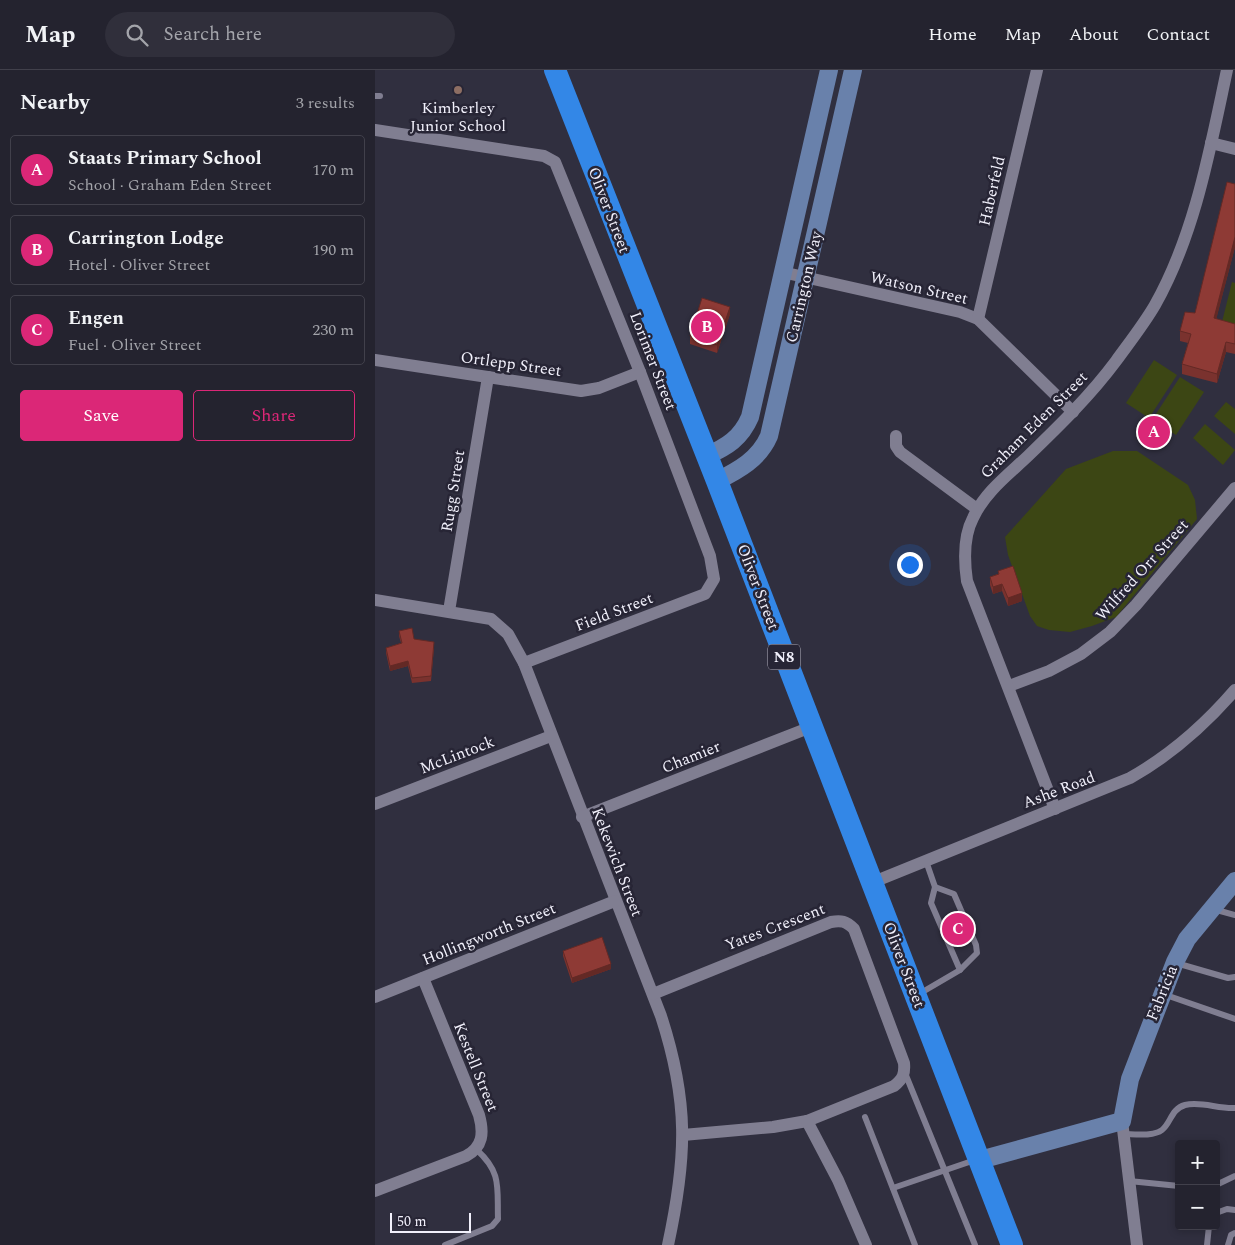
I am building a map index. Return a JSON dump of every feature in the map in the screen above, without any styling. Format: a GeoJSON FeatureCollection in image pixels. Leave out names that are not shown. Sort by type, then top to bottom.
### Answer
{"type":"FeatureCollection","features":[{"type":"Feature","properties":{"kind":"highway","name":"Oliver Street"},"geometry":{"type":"LineString","coordinates":[[555,70],[717,481],[1012,1245]]}},
{"type":"Feature","properties":{"kind":"street","name":"Carrington Way"},"geometry":{"type":"LineString","coordinates":[[706,456],[734,441],[744,430],[750,417],[781,272],[829,70]]}},
{"type":"Feature","properties":{"kind":"street","name":"Carrington Way"},"geometry":{"type":"LineString","coordinates":[[717,481],[753,458],[761,451],[769,436],[853,70]]}},
{"type":"Feature","properties":{"kind":"street","name":"Haberfeld"},"geometry":{"type":"LineString","coordinates":[[979,320],[1037,70]]}},
{"type":"Feature","properties":{"kind":"street","name":"Graham Eden Street"},"geometry":{"type":"LineString","coordinates":[[1055,809],[967,581],[965,563],[966,542],[971,520],[987,495],[1073,412],[1115,362],[1155,305],[1181,248],[1211,143],[1227,70]]}},
{"type":"Feature","properties":{"kind":"street","name":"Lorimer Street"},"geometry":{"type":"LineString","coordinates":[[375,130],[544,156],[555,162],[640,372],[710,556],[714,579],[712,586]]}},
{"type":"Feature","properties":{"kind":"street"},"geometry":{"type":"LineString","coordinates":[[1211,143],[1235,149]]}},
{"type":"Feature","properties":{"kind":"street","name":"Watson Street"},"geometry":{"type":"LineString","coordinates":[[781,272],[805,279],[960,312],[979,320],[1073,412]]}},
{"type":"Feature","properties":{"kind":"street","name":"Ortlepp Street"},"geometry":{"type":"LineString","coordinates":[[375,360],[581,391],[599,388],[640,372]]}},
{"type":"Feature","properties":{"kind":"street","name":"Rugg Street"},"geometry":{"type":"LineString","coordinates":[[449,611],[488,377]]}},
{"type":"Feature","properties":{"kind":"street"},"geometry":{"type":"LineString","coordinates":[[896,436],[896,446],[900,452],[977,509]]}},
{"type":"Feature","properties":{"kind":"street","name":"Wilfred Orr Street"},"geometry":{"type":"LineString","coordinates":[[1009,686],[1049,671],[1081,654],[1110,632],[1136,605],[1235,488]]}},
{"type":"Feature","properties":{"kind":"street","name":"Field Street"},"geometry":{"type":"LineString","coordinates":[[524,663],[697,598],[712,586]]}},
{"type":"Feature","properties":{"kind":"street","name":"Kekewich Street"},"geometry":{"type":"LineString","coordinates":[[375,600],[482,616],[502,626],[524,663],[668,1036],[677,1074],[683,1135],[679,1193],[667,1245]]}},
{"type":"Feature","properties":{"kind":"street","name":"Ashe Road"},"geometry":{"type":"LineString","coordinates":[[871,883],[1108,789],[1155,764],[1198,731],[1235,690]]}},
{"type":"Feature","properties":{"kind":"street","name":"Chamier"},"geometry":{"type":"LineString","coordinates":[[582,817],[811,727]]}},
{"type":"Feature","properties":{"kind":"street","name":"McLintock"},"geometry":{"type":"LineString","coordinates":[[375,804],[551,736]]}},
{"type":"Feature","properties":{"kind":"street","name":"Fabricia"},"geometry":{"type":"LineString","coordinates":[[1137,1245],[1122,1128],[1130,1079],[1161,994],[1187,939],[1235,881]]}},
{"type":"Feature","properties":{"kind":"street","name":"Hollingworth Street"},"geometry":{"type":"LineString","coordinates":[[375,997],[615,901]]}},
{"type":"Feature","properties":{"kind":"street","name":"Yates Crescent"},"geometry":{"type":"LineString","coordinates":[[653,994],[831,922],[840,920],[848,922],[854,929],[904,1063],[905,1073]]}},
{"type":"Feature","properties":{"kind":"street","name":"Kestell Street"},"geometry":{"type":"LineString","coordinates":[[423,978],[480,1120],[481,1140],[477,1150]]}},
{"type":"Feature","properties":{"kind":"street"},"geometry":{"type":"LineString","coordinates":[[683,1135],[807,1122],[885,1090],[901,1080],[905,1073]]}},
{"type":"Feature","properties":{"kind":"street"},"geometry":{"type":"LineString","coordinates":[[807,1122],[838,1180],[866,1245]]}},
{"type":"Feature","properties":{"kind":"street"},"geometry":{"type":"LineString","coordinates":[[980,1159],[1122,1128]]}},
{"type":"Feature","properties":{"kind":"street"},"geometry":{"type":"LineString","coordinates":[[375,1191],[477,1150]]}},
{"type":"Feature","properties":{"kind":"lane"},"geometry":{"type":"LineString","coordinates":[[926,862],[935,887],[931,903],[960,970]]}},
{"type":"Feature","properties":{"kind":"lane"},"geometry":{"type":"LineString","coordinates":[[916,996],[960,970],[977,953],[978,949],[954,894],[935,887]]}},
{"type":"Feature","properties":{"kind":"lane"},"geometry":{"type":"LineString","coordinates":[[1211,909],[1235,915]]}},
{"type":"Feature","properties":{"kind":"lane"},"geometry":{"type":"LineString","coordinates":[[1175,962],[1227,978],[1235,977]]}},
{"type":"Feature","properties":{"kind":"lane"},"geometry":{"type":"LineString","coordinates":[[1161,994],[1235,1019]]}},
{"type":"Feature","properties":{"kind":"lane"},"geometry":{"type":"LineString","coordinates":[[905,1073],[975,1245]]}},
{"type":"Feature","properties":{"kind":"lane"},"geometry":{"type":"LineString","coordinates":[[1122,1128],[1158,1132],[1165,1128],[1175,1111],[1185,1105],[1235,1108]]}},
{"type":"Feature","properties":{"kind":"lane"},"geometry":{"type":"LineString","coordinates":[[865,1117],[915,1245]]}},
{"type":"Feature","properties":{"kind":"lane"},"geometry":{"type":"LineString","coordinates":[[445,1245],[492,1226],[498,1219],[496,1180],[492,1166],[477,1150]]}},
{"type":"Feature","properties":{"kind":"lane"},"geometry":{"type":"LineString","coordinates":[[893,1188],[980,1159]]}},
{"type":"Feature","properties":{"kind":"lane"},"geometry":{"type":"LineString","coordinates":[[1220,1183],[1235,1176]]}},
{"type":"Feature","properties":{"kind":"lane"},"geometry":{"type":"LineString","coordinates":[[1129,1181],[1175,1186]]}},
{"type":"Feature","properties":{"kind":"lane"},"geometry":{"type":"LineString","coordinates":[[1220,1212],[1227,1209],[1235,1210]]}},
{"type":"Feature","properties":{"kind":"lane"},"geometry":{"type":"LineString","coordinates":[[1207,1245],[1209,1230]]}},
{"type":"Feature","properties":{"kind":"lane"},"geometry":{"type":"LineString","coordinates":[[1228,1245],[1231,1235],[1235,1233]]}},
{"type":"Feature","properties":{"kind":"green space"},"geometry":{"type":"Polygon","coordinates":[[[1232,282],[1235,283],[1235,325],[1222,322],[1232,282]]]}},
{"type":"Feature","properties":{"kind":"green space"},"geometry":{"type":"Polygon","coordinates":[[[1154,360],[1177,375],[1149,418],[1126,403],[1154,360]]]}},
{"type":"Feature","properties":{"kind":"green space"},"geometry":{"type":"Polygon","coordinates":[[[1180,377],[1204,392],[1176,435],[1152,420],[1180,377]]]}},
{"type":"Feature","properties":{"kind":"green space"},"geometry":{"type":"Polygon","coordinates":[[[1226,402],[1235,409],[1235,434],[1214,416],[1226,402]]]}},
{"type":"Feature","properties":{"kind":"green space"},"geometry":{"type":"Polygon","coordinates":[[[1205,424],[1235,450],[1223,465],[1193,438],[1205,424]]]}},
{"type":"Feature","properties":{"kind":"green space"},"geometry":{"type":"Polygon","coordinates":[[[1113,451],[1137,451],[1188,485],[1195,500],[1197,519],[1116,617],[1070,632],[1049,630],[1037,626],[1030,616],[1008,555],[1005,537],[1066,469],[1113,451]]]}},
{"type":"Feature","properties":{"kind":"building"},"geometry":{"type":"Polygon","coordinates":[[[1227,182],[1235,184],[1235,237],[1214,318],[1235,324],[1235,344],[1226,342],[1217,374],[1182,364],[1191,334],[1180,331],[1185,312],[1195,313],[1227,182]]]}},
{"type":"Feature","properties":{"kind":"building"},"geometry":{"type":"Polygon","coordinates":[[[702,298],[730,307],[717,345],[690,336],[702,298]]]}},
{"type":"Feature","properties":{"kind":"building"},"geometry":{"type":"Polygon","coordinates":[[[1013,566],[1022,593],[1008,598],[1002,584],[993,587],[990,577],[999,574],[998,571],[1013,566]]]}},
{"type":"Feature","properties":{"kind":"building"},"geometry":{"type":"Polygon","coordinates":[[[412,628],[414,639],[434,642],[431,676],[412,678],[408,661],[390,666],[386,648],[402,643],[399,631],[412,628]]]}},
{"type":"Feature","properties":{"kind":"building"},"geometry":{"type":"Polygon","coordinates":[[[602,937],[611,964],[572,978],[563,951],[602,937]]]}},
{"type":"Feature","properties":{"kind":"place","name":"Kimberley Junior School"},"geometry":{"type":"Point","coordinates":[458,90]}},
{"type":"Feature","properties":{"kind":"place","name":"Carrington Lodge"},"geometry":{"type":"Point","coordinates":[707,327]}},
{"type":"Feature","properties":{"kind":"place","name":"Staats Primary School"},"geometry":{"type":"Point","coordinates":[1154,432]}},
{"type":"Feature","properties":{"kind":"place","name":"Engen"},"geometry":{"type":"Point","coordinates":[958,929]}}]}
